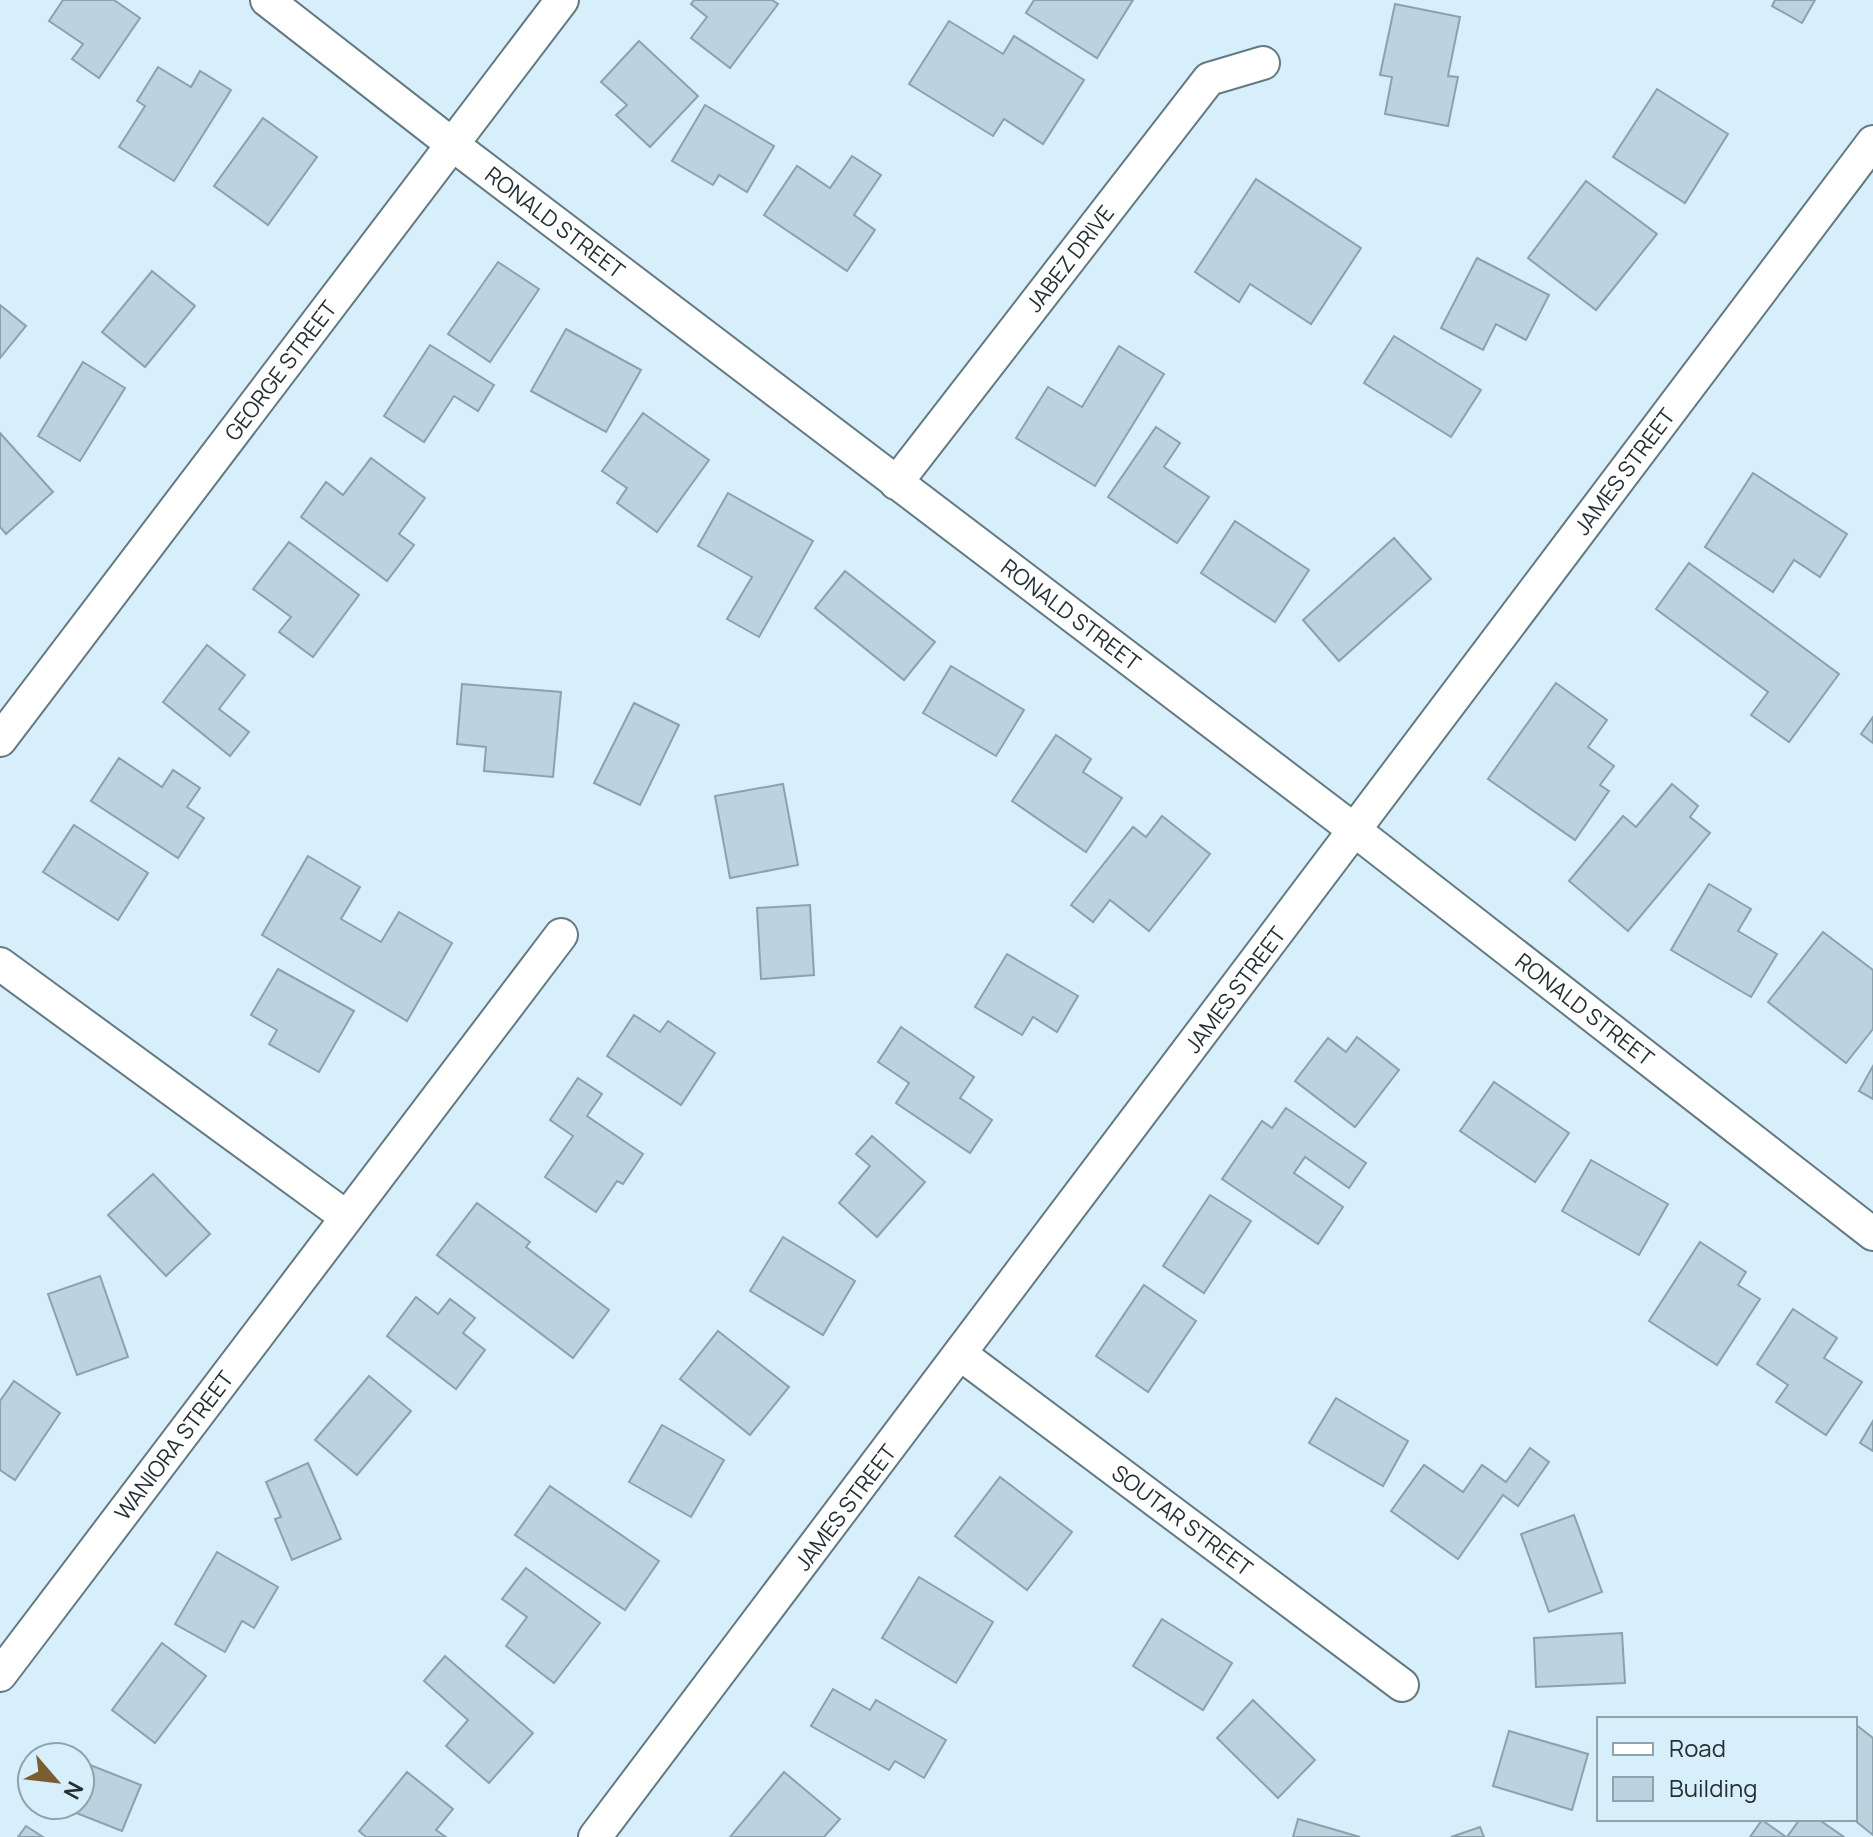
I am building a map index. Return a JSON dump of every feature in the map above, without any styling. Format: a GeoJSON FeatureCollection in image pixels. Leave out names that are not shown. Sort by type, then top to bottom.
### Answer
{"type":"FeatureCollection","features":[{"type":"Feature","properties":{"kind":"street","name":"RONALD STREET"},"geometry":{"type":"LineString","coordinates":[[267,0],[1353,829],[1873,1234]]}},
{"type":"Feature","properties":{"kind":"street","name":"GEORGE STREET"},"geometry":{"type":"LineString","coordinates":[[0,740],[562,0]]}},
{"type":"Feature","properties":{"kind":"street","name":"JABEZ DRIVE"},"geometry":{"type":"LineString","coordinates":[[896,483],[1209,79],[1263,63]]}},
{"type":"Feature","properties":{"kind":"street","name":"JAMES STREET"},"geometry":{"type":"LineString","coordinates":[[595,1837],[963,1356],[1353,829],[1873,142]]}},
{"type":"Feature","properties":{"kind":"street","name":"WANIORA STREET"},"geometry":{"type":"LineString","coordinates":[[0,1675],[561,935]]}},
{"type":"Feature","properties":{"kind":"street"},"geometry":{"type":"LineString","coordinates":[[0,964],[345,1216]]}},
{"type":"Feature","properties":{"kind":"street","name":"SOUTAR STREET"},"geometry":{"type":"LineString","coordinates":[[963,1356],[1402,1685]]}},
{"type":"Feature","properties":{"kind":"building"},"geometry":{"type":"Polygon","coordinates":[[[63,0],[114,0],[140,18],[99,78],[72,59],[83,44],[49,21],[63,0]]]}},
{"type":"Feature","properties":{"kind":"building"},"geometry":{"type":"Polygon","coordinates":[[[694,0],[772,0],[778,4],[730,68],[691,38],[707,17],[691,4],[694,0]]]}},
{"type":"Feature","properties":{"kind":"building"},"geometry":{"type":"Polygon","coordinates":[[[1034,0],[1133,0],[1097,58],[1026,13],[1034,0]]]}},
{"type":"Feature","properties":{"kind":"building"},"geometry":{"type":"Polygon","coordinates":[[[1775,0],[1815,0],[1802,23],[1772,6],[1775,0]]]}},
{"type":"Feature","properties":{"kind":"building"},"geometry":{"type":"Polygon","coordinates":[[[1395,4],[1460,17],[1448,76],[1458,77],[1448,126],[1385,114],[1392,77],[1380,75],[1395,4]]]}},
{"type":"Feature","properties":{"kind":"building"},"geometry":{"type":"Polygon","coordinates":[[[949,21],[1003,54],[1014,36],[1084,80],[1043,144],[1004,119],[993,136],[909,84],[949,21]]]}},
{"type":"Feature","properties":{"kind":"building"},"geometry":{"type":"Polygon","coordinates":[[[639,41],[698,96],[650,147],[616,115],[627,105],[601,82],[639,41]]]}},
{"type":"Feature","properties":{"kind":"building"},"geometry":{"type":"Polygon","coordinates":[[[158,67],[191,87],[200,71],[231,90],[174,181],[119,147],[145,106],[137,101],[158,67]]]}},
{"type":"Feature","properties":{"kind":"building"},"geometry":{"type":"Polygon","coordinates":[[[1657,89],[1728,134],[1685,203],[1613,157],[1657,89]]]}},
{"type":"Feature","properties":{"kind":"building"},"geometry":{"type":"Polygon","coordinates":[[[705,105],[774,146],[747,192],[719,175],[713,185],[672,161],[705,105]]]}},
{"type":"Feature","properties":{"kind":"building"},"geometry":{"type":"Polygon","coordinates":[[[263,118],[317,157],[268,225],[214,186],[263,118]]]}},
{"type":"Feature","properties":{"kind":"building"},"geometry":{"type":"Polygon","coordinates":[[[852,156],[881,175],[854,215],[875,230],[847,271],[764,215],[797,166],[830,188],[852,156]]]}},
{"type":"Feature","properties":{"kind":"building"},"geometry":{"type":"Polygon","coordinates":[[[1256,179],[1361,248],[1311,324],[1250,284],[1239,302],[1195,272],[1256,179]]]}},
{"type":"Feature","properties":{"kind":"building"},"geometry":{"type":"Polygon","coordinates":[[[1586,181],[1657,234],[1596,310],[1528,258],[1586,181]]]}},
{"type":"Feature","properties":{"kind":"building"},"geometry":{"type":"Polygon","coordinates":[[[1477,258],[1549,295],[1526,340],[1496,324],[1483,350],[1441,328],[1477,258]]]}},
{"type":"Feature","properties":{"kind":"building"},"geometry":{"type":"Polygon","coordinates":[[[498,262],[539,289],[490,362],[448,334],[498,262]]]}},
{"type":"Feature","properties":{"kind":"building"},"geometry":{"type":"Polygon","coordinates":[[[152,271],[195,306],[145,367],[102,332],[152,271]]]}},
{"type":"Feature","properties":{"kind":"building"},"geometry":{"type":"Polygon","coordinates":[[[0,305],[26,326],[0,358],[0,305]]]}},
{"type":"Feature","properties":{"kind":"building"},"geometry":{"type":"Polygon","coordinates":[[[566,329],[641,370],[606,432],[531,391],[566,329]]]}},
{"type":"Feature","properties":{"kind":"building"},"geometry":{"type":"Polygon","coordinates":[[[1394,336],[1481,390],[1451,437],[1364,383],[1394,336]]]}},
{"type":"Feature","properties":{"kind":"building"},"geometry":{"type":"Polygon","coordinates":[[[430,345],[494,385],[478,411],[454,396],[424,442],[384,416],[430,345]]]}},
{"type":"Feature","properties":{"kind":"building"},"geometry":{"type":"Polygon","coordinates":[[[1119,346],[1164,374],[1095,486],[1016,438],[1048,387],[1082,407],[1119,346]]]}},
{"type":"Feature","properties":{"kind":"building"},"geometry":{"type":"Polygon","coordinates":[[[83,362],[125,388],[80,461],[38,436],[83,362]]]}},
{"type":"Feature","properties":{"kind":"building"},"geometry":{"type":"Polygon","coordinates":[[[643,413],[709,460],[657,532],[617,503],[627,488],[602,471],[643,413]]]}},
{"type":"Feature","properties":{"kind":"building"},"geometry":{"type":"Polygon","coordinates":[[[1156,427],[1180,443],[1164,467],[1209,497],[1177,543],[1108,497],[1156,427]]]}},
{"type":"Feature","properties":{"kind":"building"},"geometry":{"type":"Polygon","coordinates":[[[0,433],[53,492],[6,534],[0,527],[0,433]]]}},
{"type":"Feature","properties":{"kind":"building"},"geometry":{"type":"Polygon","coordinates":[[[371,458],[425,498],[399,534],[414,545],[387,581],[301,517],[326,482],[343,495],[371,458]]]}},
{"type":"Feature","properties":{"kind":"building"},"geometry":{"type":"Polygon","coordinates":[[[1753,473],[1847,534],[1820,577],[1794,560],[1773,592],[1705,547],[1753,473]]]}},
{"type":"Feature","properties":{"kind":"building"},"geometry":{"type":"Polygon","coordinates":[[[728,493],[813,541],[759,637],[727,619],[752,577],[698,546],[728,493]]]}},
{"type":"Feature","properties":{"kind":"building"},"geometry":{"type":"Polygon","coordinates":[[[1235,521],[1309,570],[1275,622],[1201,573],[1235,521]]]}},
{"type":"Feature","properties":{"kind":"building"},"geometry":{"type":"Polygon","coordinates":[[[1394,538],[1431,579],[1339,661],[1303,620],[1394,538]]]}},
{"type":"Feature","properties":{"kind":"building"},"geometry":{"type":"Polygon","coordinates":[[[289,542],[359,595],[313,657],[279,632],[291,617],[253,589],[289,542]]]}},
{"type":"Feature","properties":{"kind":"building"},"geometry":{"type":"Polygon","coordinates":[[[1689,563],[1839,674],[1789,742],[1751,715],[1768,692],[1656,609],[1689,563]]]}},
{"type":"Feature","properties":{"kind":"building"},"geometry":{"type":"Polygon","coordinates":[[[845,571],[935,642],[904,680],[815,608],[845,571]]]}},
{"type":"Feature","properties":{"kind":"building"},"geometry":{"type":"Polygon","coordinates":[[[207,645],[245,675],[219,709],[249,732],[230,756],[163,702],[207,645]]]}},
{"type":"Feature","properties":{"kind":"building"},"geometry":{"type":"Polygon","coordinates":[[[951,666],[1024,710],[996,756],[923,713],[951,666]]]}},
{"type":"Feature","properties":{"kind":"building"},"geometry":{"type":"Polygon","coordinates":[[[1556,683],[1607,720],[1588,747],[1614,766],[1600,785],[1609,791],[1575,840],[1488,779],[1556,683]]]}},
{"type":"Feature","properties":{"kind":"building"},"geometry":{"type":"Polygon","coordinates":[[[462,684],[561,692],[553,777],[484,771],[486,747],[457,744],[462,684]]]}},
{"type":"Feature","properties":{"kind":"building"},"geometry":{"type":"Polygon","coordinates":[[[634,703],[679,725],[640,805],[594,783],[634,703]]]}},
{"type":"Feature","properties":{"kind":"building"},"geometry":{"type":"Polygon","coordinates":[[[1873,717],[1873,743],[1861,734],[1873,717]]]}},
{"type":"Feature","properties":{"kind":"building"},"geometry":{"type":"Polygon","coordinates":[[[1056,735],[1091,759],[1083,772],[1122,798],[1086,852],[1012,801],[1056,735]]]}},
{"type":"Feature","properties":{"kind":"building"},"geometry":{"type":"Polygon","coordinates":[[[119,758],[162,787],[173,770],[200,788],[187,807],[204,818],[178,858],[91,801],[119,758]]]}},
{"type":"Feature","properties":{"kind":"building"},"geometry":{"type":"Polygon","coordinates":[[[783,784],[798,865],[730,878],[715,796],[783,784]]]}},
{"type":"Feature","properties":{"kind":"building"},"geometry":{"type":"Polygon","coordinates":[[[1672,784],[1698,806],[1690,817],[1710,833],[1628,931],[1569,881],[1623,816],[1636,827],[1672,784]]]}},
{"type":"Feature","properties":{"kind":"building"},"geometry":{"type":"Polygon","coordinates":[[[1162,816],[1210,854],[1149,931],[1110,900],[1093,922],[1071,905],[1133,827],[1146,837],[1162,816]]]}},
{"type":"Feature","properties":{"kind":"building"},"geometry":{"type":"Polygon","coordinates":[[[74,825],[148,873],[118,920],[43,872],[74,825]]]}},
{"type":"Feature","properties":{"kind":"building"},"geometry":{"type":"Polygon","coordinates":[[[308,856],[360,887],[341,919],[381,942],[399,912],[452,943],[407,1021],[262,935],[308,856]]]}},
{"type":"Feature","properties":{"kind":"building"},"geometry":{"type":"Polygon","coordinates":[[[1709,884],[1751,909],[1738,931],[1777,954],[1751,997],[1671,950],[1709,884]]]}},
{"type":"Feature","properties":{"kind":"building"},"geometry":{"type":"Polygon","coordinates":[[[810,905],[814,975],[761,979],[757,908],[810,905]]]}},
{"type":"Feature","properties":{"kind":"building"},"geometry":{"type":"Polygon","coordinates":[[[1823,932],[1873,970],[1873,1029],[1846,1063],[1768,1002],[1823,932]]]}},
{"type":"Feature","properties":{"kind":"building"},"geometry":{"type":"Polygon","coordinates":[[[1007,954],[1078,996],[1057,1032],[1033,1017],[1022,1035],[975,1007],[1007,954]]]}},
{"type":"Feature","properties":{"kind":"building"},"geometry":{"type":"Polygon","coordinates":[[[278,969],[354,1011],[319,1072],[269,1044],[277,1030],[251,1015],[278,969]]]}},
{"type":"Feature","properties":{"kind":"building"},"geometry":{"type":"Polygon","coordinates":[[[634,1015],[660,1032],[668,1021],[715,1053],[681,1105],[607,1056],[634,1015]]]}},
{"type":"Feature","properties":{"kind":"building"},"geometry":{"type":"Polygon","coordinates":[[[901,1027],[974,1077],[960,1098],[992,1120],[970,1153],[896,1103],[909,1083],[878,1062],[901,1027]]]}},
{"type":"Feature","properties":{"kind":"building"},"geometry":{"type":"Polygon","coordinates":[[[1357,1037],[1399,1070],[1355,1127],[1295,1081],[1328,1038],[1346,1052],[1357,1037]]]}},
{"type":"Feature","properties":{"kind":"building"},"geometry":{"type":"Polygon","coordinates":[[[1873,1066],[1873,1099],[1859,1091],[1873,1066]]]}},
{"type":"Feature","properties":{"kind":"building"},"geometry":{"type":"Polygon","coordinates":[[[578,1078],[602,1094],[587,1116],[643,1154],[623,1184],[617,1181],[596,1212],[545,1177],[573,1136],[550,1120],[578,1078]]]}},
{"type":"Feature","properties":{"kind":"building"},"geometry":{"type":"Polygon","coordinates":[[[1494,1082],[1569,1133],[1535,1182],[1460,1131],[1494,1082]]]}},
{"type":"Feature","properties":{"kind":"building"},"geometry":{"type":"Polygon","coordinates":[[[1286,1108],[1366,1163],[1349,1188],[1305,1157],[1294,1173],[1343,1207],[1318,1244],[1222,1179],[1262,1121],[1272,1128],[1286,1108]]]}},
{"type":"Feature","properties":{"kind":"building"},"geometry":{"type":"Polygon","coordinates":[[[872,1136],[925,1182],[877,1237],[839,1203],[870,1166],[856,1154],[872,1136]]]}},
{"type":"Feature","properties":{"kind":"building"},"geometry":{"type":"Polygon","coordinates":[[[1591,1160],[1668,1204],[1639,1255],[1562,1211],[1591,1160]]]}},
{"type":"Feature","properties":{"kind":"building"},"geometry":{"type":"Polygon","coordinates":[[[153,1174],[210,1234],[166,1276],[108,1215],[153,1174]]]}},
{"type":"Feature","properties":{"kind":"building"},"geometry":{"type":"Polygon","coordinates":[[[1210,1195],[1251,1221],[1204,1293],[1163,1266],[1210,1195]]]}},
{"type":"Feature","properties":{"kind":"building"},"geometry":{"type":"Polygon","coordinates":[[[477,1203],[530,1242],[526,1247],[609,1310],[573,1358],[437,1255],[477,1203]]]}},
{"type":"Feature","properties":{"kind":"building"},"geometry":{"type":"Polygon","coordinates":[[[783,1237],[855,1281],[823,1335],[750,1291],[783,1237]]]}},
{"type":"Feature","properties":{"kind":"building"},"geometry":{"type":"Polygon","coordinates":[[[1700,1242],[1746,1272],[1738,1285],[1760,1299],[1717,1365],[1649,1321],[1700,1242]]]}},
{"type":"Feature","properties":{"kind":"building"},"geometry":{"type":"Polygon","coordinates":[[[100,1276],[128,1357],[77,1375],[48,1294],[100,1276]]]}},
{"type":"Feature","properties":{"kind":"building"},"geometry":{"type":"Polygon","coordinates":[[[1144,1285],[1196,1321],[1148,1392],[1096,1356],[1144,1285]]]}},
{"type":"Feature","properties":{"kind":"building"},"geometry":{"type":"Polygon","coordinates":[[[416,1297],[438,1314],[450,1299],[475,1318],[463,1333],[485,1350],[456,1389],[387,1336],[416,1297]]]}},
{"type":"Feature","properties":{"kind":"building"},"geometry":{"type":"Polygon","coordinates":[[[1793,1309],[1837,1338],[1824,1358],[1862,1382],[1826,1435],[1776,1402],[1788,1385],[1757,1364],[1793,1309]]]}},
{"type":"Feature","properties":{"kind":"building"},"geometry":{"type":"Polygon","coordinates":[[[718,1331],[789,1387],[750,1435],[680,1379],[718,1331]]]}},
{"type":"Feature","properties":{"kind":"building"},"geometry":{"type":"Polygon","coordinates":[[[369,1376],[411,1411],[357,1475],[315,1440],[369,1376]]]}},
{"type":"Feature","properties":{"kind":"building"},"geometry":{"type":"Polygon","coordinates":[[[14,1381],[60,1413],[15,1480],[0,1470],[0,1401],[14,1381]]]}},
{"type":"Feature","properties":{"kind":"building"},"geometry":{"type":"Polygon","coordinates":[[[1336,1398],[1408,1441],[1383,1486],[1309,1443],[1336,1398]]]}},
{"type":"Feature","properties":{"kind":"building"},"geometry":{"type":"Polygon","coordinates":[[[1873,1421],[1873,1451],[1860,1443],[1873,1421]]]}},
{"type":"Feature","properties":{"kind":"building"},"geometry":{"type":"Polygon","coordinates":[[[662,1425],[724,1460],[691,1517],[629,1482],[662,1425]]]}},
{"type":"Feature","properties":{"kind":"building"},"geometry":{"type":"Polygon","coordinates":[[[1530,1448],[1549,1462],[1518,1506],[1503,1495],[1458,1559],[1391,1511],[1424,1465],[1463,1492],[1482,1465],[1506,1482],[1530,1448]]]}},
{"type":"Feature","properties":{"kind":"building"},"geometry":{"type":"Polygon","coordinates":[[[308,1463],[341,1539],[292,1560],[275,1519],[281,1517],[266,1482],[308,1463]]]}},
{"type":"Feature","properties":{"kind":"building"},"geometry":{"type":"Polygon","coordinates":[[[1000,1477],[1072,1532],[1027,1590],[955,1536],[1000,1477]]]}},
{"type":"Feature","properties":{"kind":"building"},"geometry":{"type":"Polygon","coordinates":[[[550,1486],[659,1561],[625,1610],[515,1535],[550,1486]]]}},
{"type":"Feature","properties":{"kind":"building"},"geometry":{"type":"Polygon","coordinates":[[[1574,1515],[1602,1592],[1549,1612],[1521,1534],[1574,1515]]]}},
{"type":"Feature","properties":{"kind":"building"},"geometry":{"type":"Polygon","coordinates":[[[217,1552],[278,1587],[254,1628],[242,1621],[225,1652],[175,1624],[217,1552]]]}},
{"type":"Feature","properties":{"kind":"building"},"geometry":{"type":"Polygon","coordinates":[[[526,1568],[600,1623],[554,1683],[506,1646],[527,1617],[502,1599],[526,1568]]]}},
{"type":"Feature","properties":{"kind":"building"},"geometry":{"type":"Polygon","coordinates":[[[919,1577],[993,1622],[956,1683],[882,1638],[919,1577]]]}},
{"type":"Feature","properties":{"kind":"building"},"geometry":{"type":"Polygon","coordinates":[[[1162,1619],[1232,1663],[1203,1710],[1133,1666],[1162,1619]]]}},
{"type":"Feature","properties":{"kind":"building"},"geometry":{"type":"Polygon","coordinates":[[[1622,1633],[1625,1683],[1536,1687],[1534,1638],[1622,1633]]]}},
{"type":"Feature","properties":{"kind":"building"},"geometry":{"type":"Polygon","coordinates":[[[162,1643],[206,1676],[155,1743],[112,1710],[162,1643]]]}},
{"type":"Feature","properties":{"kind":"building"},"geometry":{"type":"Polygon","coordinates":[[[445,1656],[533,1733],[489,1783],[446,1746],[468,1720],[424,1681],[445,1656]]]}},
{"type":"Feature","properties":{"kind":"building"},"geometry":{"type":"Polygon","coordinates":[[[833,1689],[870,1710],[876,1700],[946,1740],[924,1778],[895,1761],[889,1770],[811,1726],[833,1689]]]}},
{"type":"Feature","properties":{"kind":"building"},"geometry":{"type":"Polygon","coordinates":[[[1253,1700],[1315,1760],[1278,1798],[1217,1738],[1253,1700]]]}},
{"type":"Feature","properties":{"kind":"building"},"geometry":{"type":"Polygon","coordinates":[[[1857,1726],[1873,1738],[1873,1835],[1856,1821],[1857,1726]]]}},
{"type":"Feature","properties":{"kind":"building"},"geometry":{"type":"Polygon","coordinates":[[[1509,1731],[1588,1754],[1572,1810],[1493,1786],[1509,1731]]]}},
{"type":"Feature","properties":{"kind":"building"},"geometry":{"type":"Polygon","coordinates":[[[96,1767],[141,1785],[122,1831],[96,1821],[96,1767]]]}},
{"type":"Feature","properties":{"kind":"building"},"geometry":{"type":"Polygon","coordinates":[[[407,1772],[453,1809],[436,1830],[446,1837],[366,1837],[359,1831],[407,1772]]]}},
{"type":"Feature","properties":{"kind":"building"},"geometry":{"type":"Polygon","coordinates":[[[784,1772],[840,1819],[824,1837],[730,1837],[784,1772]]]}},
{"type":"Feature","properties":{"kind":"building"},"geometry":{"type":"Polygon","coordinates":[[[1298,1819],[1360,1837],[1293,1837],[1298,1819]]]}},
{"type":"Feature","properties":{"kind":"building"},"geometry":{"type":"Polygon","coordinates":[[[1763,1821],[1786,1837],[1750,1837],[1763,1821]]]}},
{"type":"Feature","properties":{"kind":"building"},"geometry":{"type":"Polygon","coordinates":[[[1799,1821],[1821,1821],[1844,1837],[1787,1837],[1799,1821]]]}},
{"type":"Feature","properties":{"kind":"building"},"geometry":{"type":"Polygon","coordinates":[[[26,1826],[43,1837],[18,1837],[26,1826]]]}},
{"type":"Feature","properties":{"kind":"building"},"geometry":{"type":"Polygon","coordinates":[[[1480,1827],[1484,1837],[1451,1837],[1480,1827]]]}}]}
